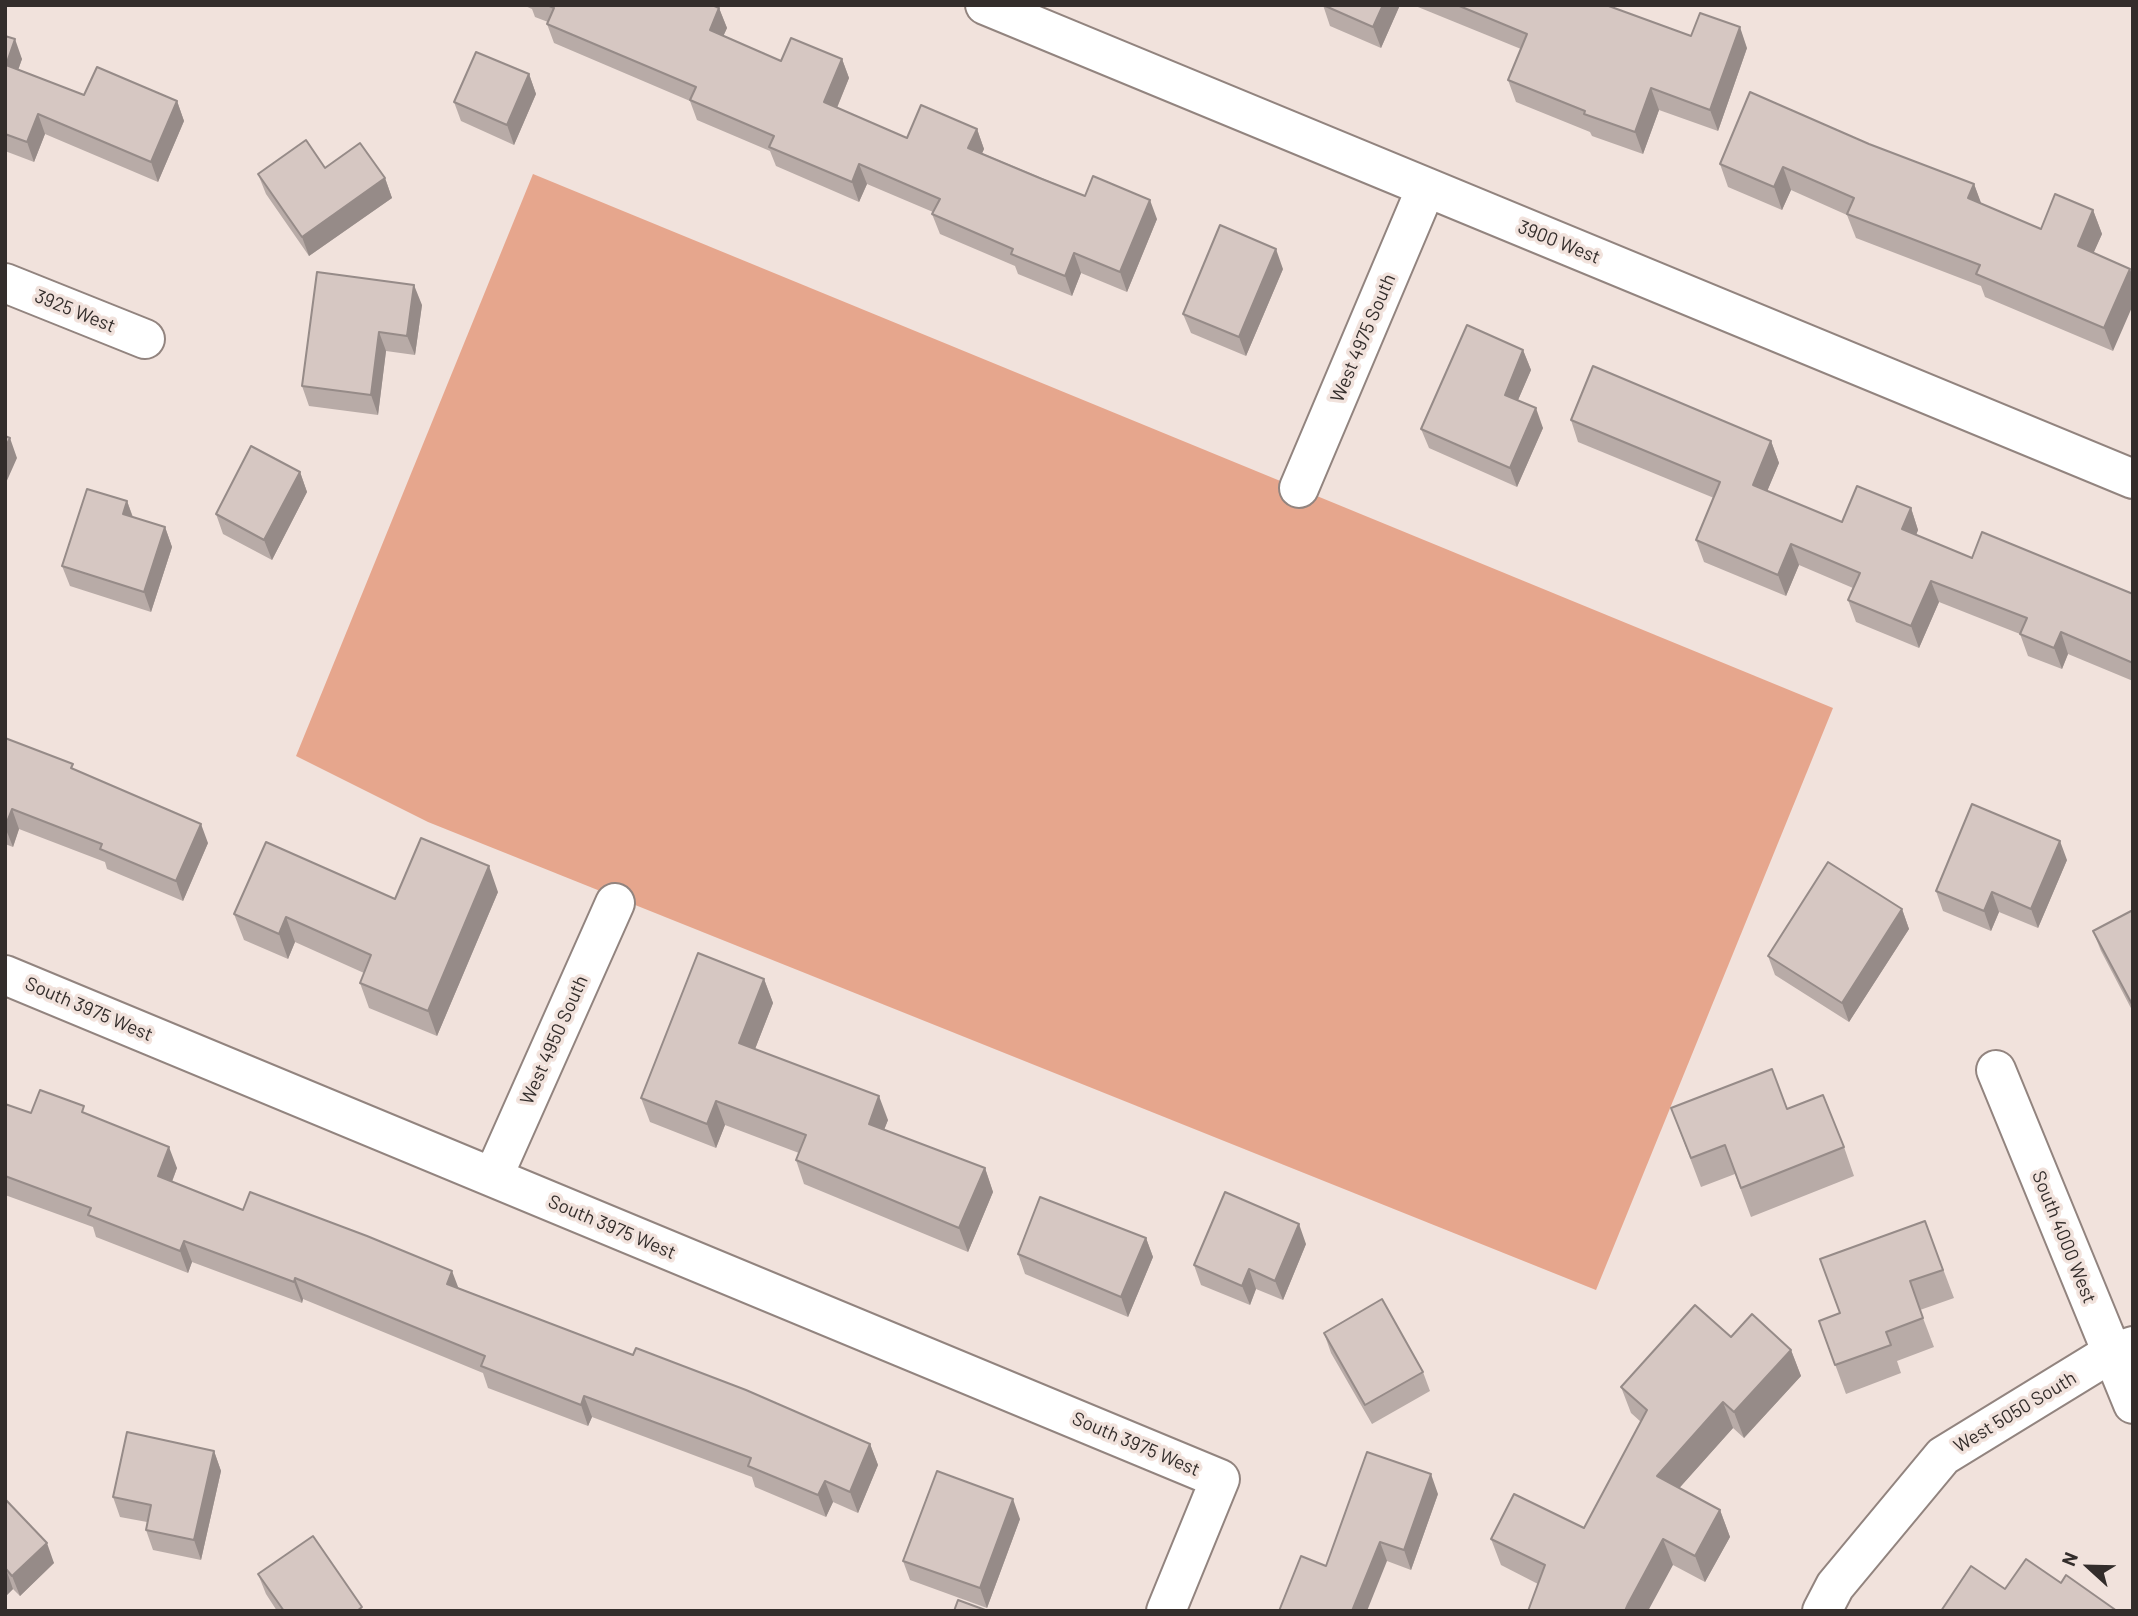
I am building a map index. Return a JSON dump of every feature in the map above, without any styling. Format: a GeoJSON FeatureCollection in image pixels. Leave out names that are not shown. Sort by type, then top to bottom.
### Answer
{"type":"FeatureCollection","features":[{"type":"Feature","properties":{"kind":"street","name":"3900 West"},"geometry":{"type":"LineString","coordinates":[[985,5],[2133,479]]}},
{"type":"Feature","properties":{"kind":"street","name":"West 4975 South"},"geometry":{"type":"LineString","coordinates":[[1299,488],[1426,188]]}},
{"type":"Feature","properties":{"kind":"street","name":"3925 West"},"geometry":{"type":"LineString","coordinates":[[5,283],[145,339]]}},
{"type":"Feature","properties":{"kind":"street","name":"West 4950 South"},"geometry":{"type":"LineString","coordinates":[[493,1177],[615,903]]}},
{"type":"Feature","properties":{"kind":"street","name":"South 3975 West"},"geometry":{"type":"LineString","coordinates":[[5,975],[1220,1479],[1166,1611]]}},
{"type":"Feature","properties":{"kind":"street","name":"South 4000 West"},"geometry":{"type":"LineString","coordinates":[[1996,1070],[2122,1349],[2133,1404]]}},
{"type":"Feature","properties":{"kind":"street","name":"West 5050 South"},"geometry":{"type":"LineString","coordinates":[[1822,1611],[1836,1586],[1943,1456],[2122,1349]]}},
{"type":"Feature","properties":{"kind":"shaded area"},"geometry":{"type":"Polygon","coordinates":[[[533,174],[1833,708],[1596,1290],[428,822],[296,756],[533,174]]]}},
{"type":"Feature","properties":{"kind":"building"},"geometry":{"type":"Polygon","coordinates":[[[547,5],[712,5],[719,8],[710,30],[781,61],[791,38],[842,59],[824,102],[907,138],[921,105],[977,129],[968,148],[1042,179],[1085,196],[1093,176],[1150,200],[1120,272],[1074,253],[1065,276],[1011,254],[1013,249],[932,214],[940,199],[859,164],[852,182],[769,147],[774,136],[690,100],[696,87],[547,24],[554,8],[547,5]]]}},
{"type":"Feature","properties":{"kind":"building"},"geometry":{"type":"Polygon","coordinates":[[[1323,5],[1383,5],[1373,27],[1323,5]]]}},
{"type":"Feature","properties":{"kind":"building"},"geometry":{"type":"Polygon","coordinates":[[[1457,5],[1606,5],[1691,36],[1700,13],[1740,27],[1710,110],[1651,88],[1635,132],[1584,114],[1585,111],[1508,80],[1527,34],[1457,5]]]}},
{"type":"Feature","properties":{"kind":"building"},"geometry":{"type":"Polygon","coordinates":[[[5,36],[15,39],[6,65],[84,95],[97,67],[177,101],[151,162],[38,114],[27,142],[5,134],[5,36]]]}},
{"type":"Feature","properties":{"kind":"building"},"geometry":{"type":"Polygon","coordinates":[[[476,52],[529,74],[507,125],[454,102],[476,52]]]}},
{"type":"Feature","properties":{"kind":"building"},"geometry":{"type":"Polygon","coordinates":[[[1750,92],[1869,144],[1974,184],[1968,198],[2041,229],[2055,194],[2093,210],[2078,246],[2130,269],[2104,328],[1976,274],[1980,265],[1847,214],[1854,198],[1783,167],[1774,187],[1720,164],[1750,92]]]}},
{"type":"Feature","properties":{"kind":"building"},"geometry":{"type":"Polygon","coordinates":[[[306,140],[325,168],[360,143],[385,178],[302,237],[258,174],[306,140]]]}},
{"type":"Feature","properties":{"kind":"building"},"geometry":{"type":"Polygon","coordinates":[[[1220,225],[1276,249],[1239,337],[1183,314],[1220,225]]]}},
{"type":"Feature","properties":{"kind":"building"},"geometry":{"type":"Polygon","coordinates":[[[317,272],[414,285],[407,336],[379,332],[371,395],[302,386],[317,272]]]}},
{"type":"Feature","properties":{"kind":"building"},"geometry":{"type":"Polygon","coordinates":[[[1467,325],[1523,350],[1505,395],[1536,408],[1510,468],[1421,429],[1467,325]]]}},
{"type":"Feature","properties":{"kind":"building"},"geometry":{"type":"Polygon","coordinates":[[[1593,366],[1771,441],[1753,485],[1842,522],[1857,486],[1911,508],[1902,529],[1972,558],[1982,532],[2133,594],[2133,663],[2061,632],[2054,648],[2020,634],[2027,618],[1931,581],[1911,626],[1848,600],[1860,573],[1791,544],[1778,575],[1696,540],[1720,482],[1571,420],[1593,366]]]}},
{"type":"Feature","properties":{"kind":"building"},"geometry":{"type":"Polygon","coordinates":[[[251,446],[300,472],[264,540],[216,514],[251,446]]]}},
{"type":"Feature","properties":{"kind":"building"},"geometry":{"type":"Polygon","coordinates":[[[87,489],[127,501],[123,514],[165,527],[144,592],[62,566],[87,489]]]}},
{"type":"Feature","properties":{"kind":"building"},"geometry":{"type":"Polygon","coordinates":[[[5,738],[73,764],[71,768],[201,824],[176,881],[100,849],[102,844],[12,809],[5,827],[5,738]]]}},
{"type":"Feature","properties":{"kind":"building"},"geometry":{"type":"Polygon","coordinates":[[[1972,804],[2060,841],[2031,909],[1992,892],[1984,911],[1936,891],[1972,804]]]}},
{"type":"Feature","properties":{"kind":"building"},"geometry":{"type":"Polygon","coordinates":[[[421,838],[489,866],[428,1011],[360,983],[371,955],[286,917],[279,934],[234,914],[266,842],[395,899],[421,838]]]}},
{"type":"Feature","properties":{"kind":"building"},"geometry":{"type":"Polygon","coordinates":[[[1828,862],[1902,909],[1842,1003],[1768,956],[1828,862]]]}},
{"type":"Feature","properties":{"kind":"building"},"geometry":{"type":"Polygon","coordinates":[[[2133,910],[2133,1006],[2093,931],[2133,910]]]}},
{"type":"Feature","properties":{"kind":"building"},"geometry":{"type":"Polygon","coordinates":[[[698,953],[764,979],[739,1043],[879,1096],[869,1124],[985,1168],[959,1228],[796,1160],[806,1135],[716,1101],[707,1124],[641,1098],[698,953]]]}},
{"type":"Feature","properties":{"kind":"building"},"geometry":{"type":"Polygon","coordinates":[[[1772,1069],[1787,1109],[1823,1095],[1844,1147],[1741,1188],[1725,1145],[1691,1158],[1671,1108],[1772,1069]]]}},
{"type":"Feature","properties":{"kind":"building"},"geometry":{"type":"Polygon","coordinates":[[[40,1090],[84,1106],[82,1112],[169,1147],[158,1176],[243,1210],[250,1192],[367,1236],[452,1271],[447,1284],[633,1355],[636,1348],[746,1390],[870,1444],[850,1492],[825,1481],[818,1495],[748,1466],[751,1458],[584,1396],[581,1405],[481,1366],[485,1356],[295,1278],[294,1282],[184,1241],[180,1251],[88,1215],[91,1208],[5,1176],[5,1104],[31,1113],[40,1090]]]}},
{"type":"Feature","properties":{"kind":"building"},"geometry":{"type":"Polygon","coordinates":[[[1225,1192],[1299,1224],[1275,1281],[1249,1269],[1242,1286],[1194,1265],[1225,1192]]]}},
{"type":"Feature","properties":{"kind":"building"},"geometry":{"type":"Polygon","coordinates":[[[1040,1197],[1146,1238],[1121,1297],[1018,1254],[1040,1197]]]}},
{"type":"Feature","properties":{"kind":"building"},"geometry":{"type":"Polygon","coordinates":[[[1925,1221],[1943,1270],[1910,1281],[1923,1318],[1886,1332],[1891,1345],[1835,1365],[1819,1321],[1840,1313],[1820,1259],[1925,1221]]]}},
{"type":"Feature","properties":{"kind":"building"},"geometry":{"type":"Polygon","coordinates":[[[1382,1299],[1423,1372],[1365,1405],[1324,1333],[1382,1299]]]}},
{"type":"Feature","properties":{"kind":"building"},"geometry":{"type":"Polygon","coordinates":[[[1695,1305],[1731,1337],[1752,1314],[1791,1350],[1734,1412],[1723,1402],[1657,1476],[1720,1510],[1695,1556],[1663,1539],[1625,1611],[1528,1611],[1545,1565],[1491,1539],[1514,1494],[1584,1528],[1647,1410],[1621,1387],[1695,1305]]]}},
{"type":"Feature","properties":{"kind":"building"},"geometry":{"type":"Polygon","coordinates":[[[127,1432],[214,1451],[194,1540],[146,1530],[151,1505],[113,1497],[127,1432]]]}},
{"type":"Feature","properties":{"kind":"building"},"geometry":{"type":"Polygon","coordinates":[[[1367,1452],[1431,1474],[1404,1550],[1380,1542],[1352,1611],[1279,1611],[1301,1556],[1326,1566],[1367,1452]]]}},
{"type":"Feature","properties":{"kind":"building"},"geometry":{"type":"Polygon","coordinates":[[[937,1471],[1013,1499],[980,1588],[903,1561],[937,1471]]]}},
{"type":"Feature","properties":{"kind":"building"},"geometry":{"type":"Polygon","coordinates":[[[5,1499],[47,1543],[12,1576],[5,1570],[5,1499]]]}},
{"type":"Feature","properties":{"kind":"building"},"geometry":{"type":"Polygon","coordinates":[[[313,1536],[362,1607],[357,1611],[284,1611],[258,1574],[313,1536]]]}},
{"type":"Feature","properties":{"kind":"building"},"geometry":{"type":"Polygon","coordinates":[[[2026,1559],[2061,1583],[2066,1575],[2117,1611],[1941,1611],[1971,1566],[2005,1589],[2026,1559]]]}},
{"type":"Feature","properties":{"kind":"building"},"geometry":{"type":"Polygon","coordinates":[[[958,1600],[988,1611],[954,1611],[958,1600]]]}}]}
